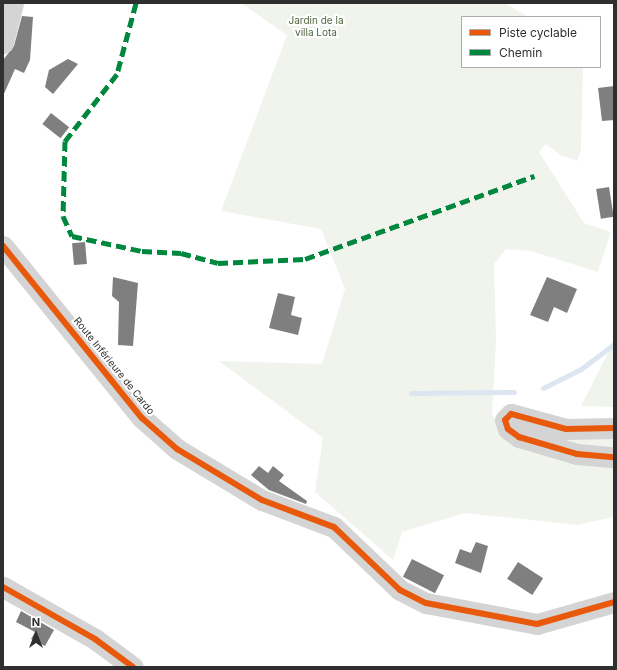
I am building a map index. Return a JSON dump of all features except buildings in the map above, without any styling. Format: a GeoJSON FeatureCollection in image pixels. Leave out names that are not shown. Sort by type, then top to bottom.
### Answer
{"type":"FeatureCollection","features":[{"type":"Feature","properties":{"kind":"street"},"geometry":{"type":"LineString","coordinates":[[3,43],[13,3]]}},
{"type":"Feature","properties":{"kind":"street","name":"Route Inférieure de Cardo"},"geometry":{"type":"LineString","coordinates":[[3,246],[142,418],[177,449],[262,500],[334,527],[400,590],[426,603],[537,624],[593,610],[614,602]]}},
{"type":"Feature","properties":{"kind":"street"},"geometry":{"type":"LineString","coordinates":[[614,428],[566,429],[511,414],[505,420],[508,429],[519,437],[577,454],[614,457]]}},
{"type":"Feature","properties":{"kind":"street"},"geometry":{"type":"LineString","coordinates":[[3,587],[96,639],[133,667]]}},
{"type":"Feature","properties":{"kind":"street"},"geometry":{"type":"LineString","coordinates":[[593,610],[614,615]]}},
{"type":"Feature","properties":{"kind":"green space","name":"Jardin de la villa Lota"},"geometry":{"type":"Polygon","coordinates":[[[241,3],[504,3],[527,16],[461,16],[461,68],[583,68],[581,151],[577,161],[560,155],[546,144],[539,152],[584,223],[611,232],[598,272],[531,251],[506,249],[494,264],[496,341],[492,414],[501,429],[614,467],[614,517],[577,525],[465,513],[402,532],[393,560],[315,492],[323,438],[219,361],[322,364],[345,289],[321,229],[221,211],[287,35],[241,3]]]}},
{"type":"Feature","properties":{"kind":"green space"},"geometry":{"type":"Polygon","coordinates":[[[614,341],[614,407],[581,406],[614,341]]]}},
{"type":"Feature","properties":{"kind":"green space"},"geometry":{"type":"Polygon","coordinates":[[[614,435],[614,448],[566,444],[567,437],[614,435]]]}},
{"type":"Feature","properties":{"kind":"waterway"},"geometry":{"type":"LineString","coordinates":[[543,388],[581,369],[614,344]]}},
{"type":"Feature","properties":{"kind":"waterway"},"geometry":{"type":"LineString","coordinates":[[411,393],[514,392]]}},
{"type":"Feature","properties":{"kind":"marked path"},"geometry":{"type":"LineString","coordinates":[[136,3],[117,74],[65,141],[63,216],[72,236],[142,251],[181,253],[218,263],[305,259],[534,176]]}},
{"type":"Feature","properties":{"kind":"cycle path"},"geometry":{"type":"LineString","coordinates":[[3,246],[142,418],[177,449],[262,500],[334,527],[400,590],[426,603],[537,624],[614,602]]}},
{"type":"Feature","properties":{"kind":"cycle path"},"geometry":{"type":"LineString","coordinates":[[614,428],[566,429],[511,414],[505,420],[508,429],[519,437],[577,454],[614,457]]}},
{"type":"Feature","properties":{"kind":"cycle path"},"geometry":{"type":"LineString","coordinates":[[3,587],[95,639],[133,667]]}}]}
